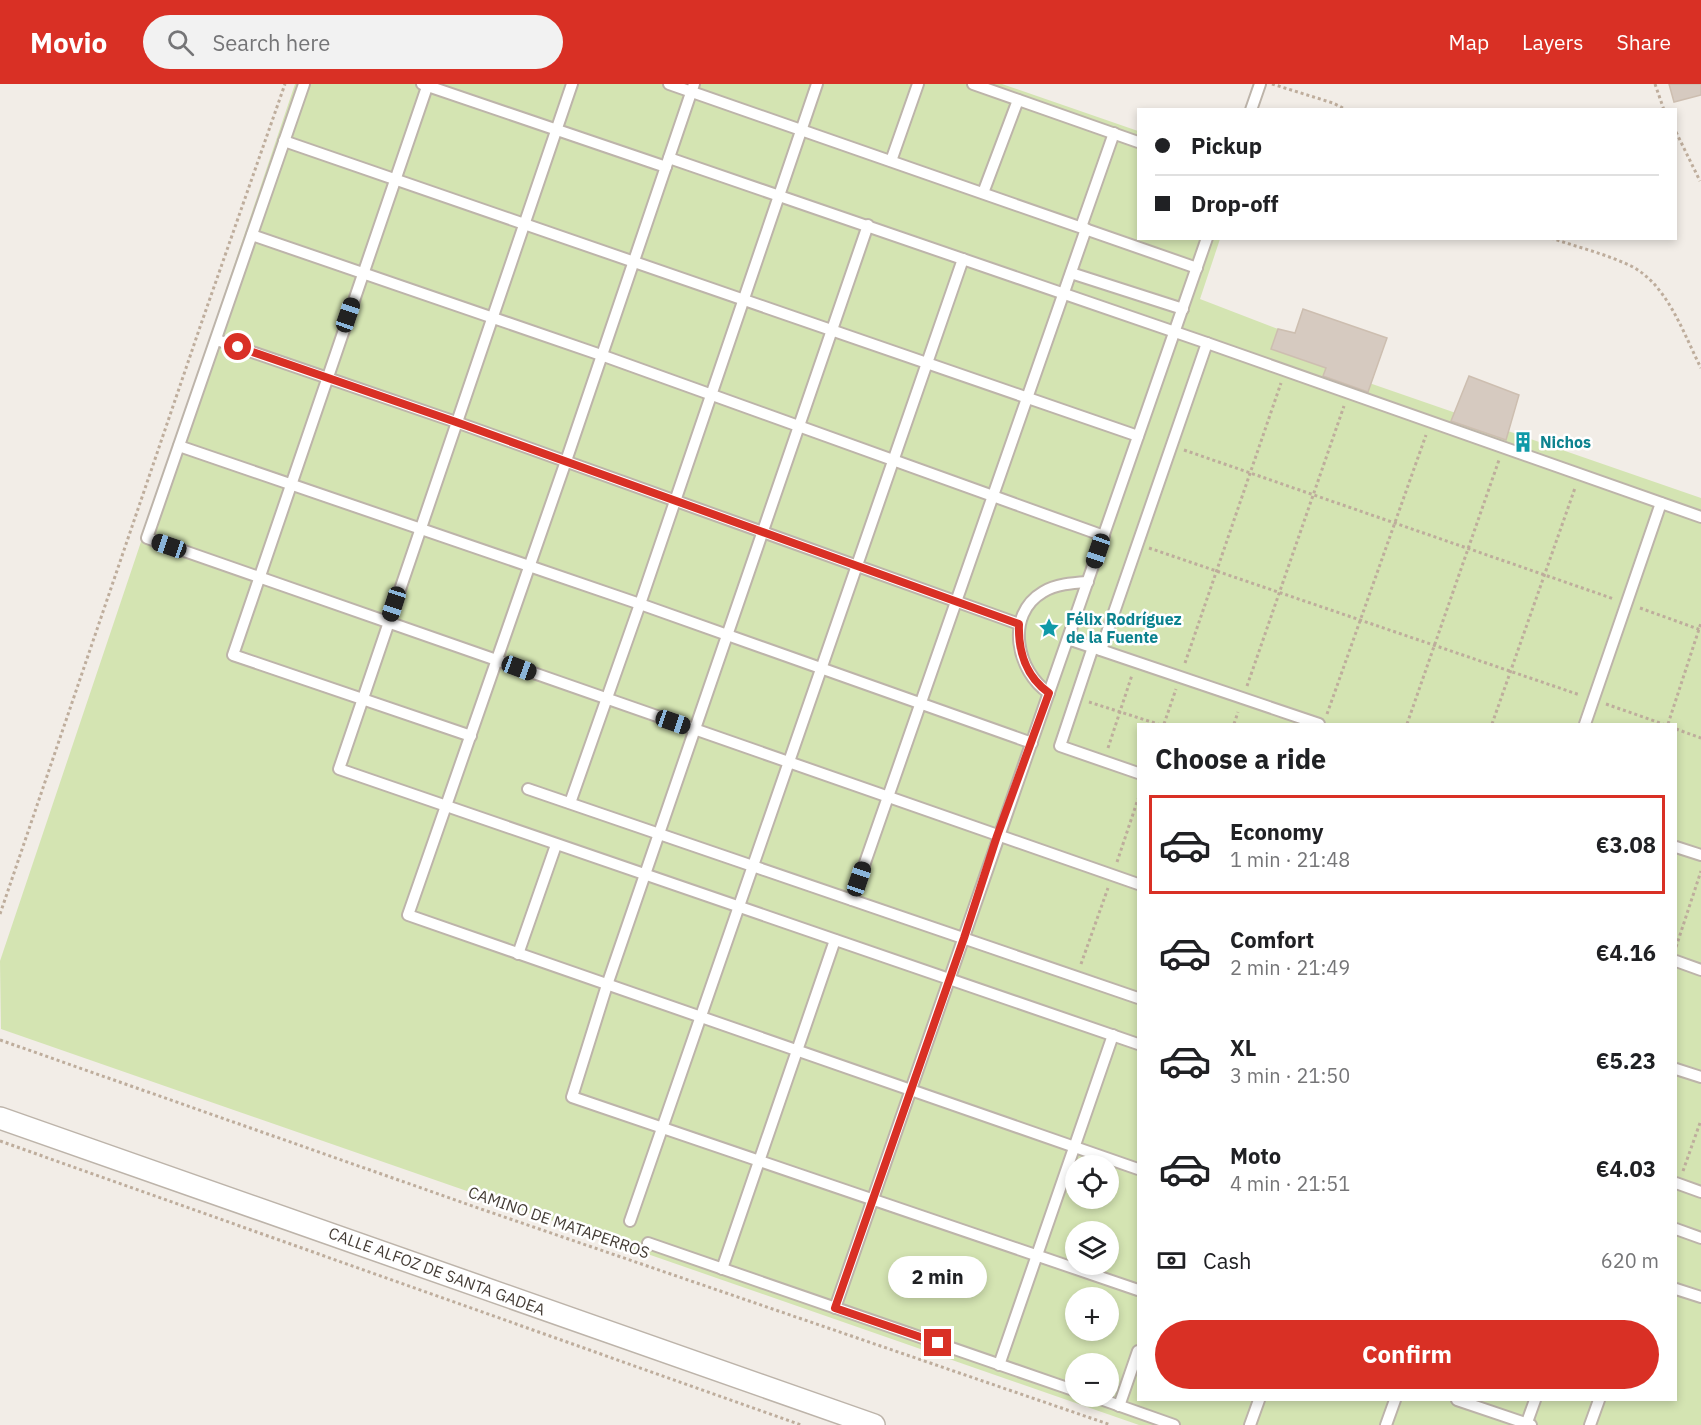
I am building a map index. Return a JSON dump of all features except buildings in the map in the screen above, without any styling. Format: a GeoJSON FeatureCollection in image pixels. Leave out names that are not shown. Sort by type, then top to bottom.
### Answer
{"type":"FeatureCollection","features":[{"type":"Feature","properties":{"kind":"street","name":"CALLE ALFOZ DE SANTA GADEA"},"geometry":{"type":"LineString","coordinates":[[0,1118],[874,1425]]}},
{"type":"Feature","properties":{"kind":"lane"},"geometry":{"type":"LineString","coordinates":[[304,84],[147,538],[1137,884]]}},
{"type":"Feature","properties":{"kind":"lane"},"geometry":{"type":"LineString","coordinates":[[572,84],[339,769],[1137,1044]]}},
{"type":"Feature","properties":{"kind":"lane"},"geometry":{"type":"LineString","coordinates":[[669,84],[693,88],[802,130],[1197,268]]}},
{"type":"Feature","properties":{"kind":"lane"},"geometry":{"type":"LineString","coordinates":[[570,803],[817,84]]}},
{"type":"Feature","properties":{"kind":"lane"},"geometry":{"type":"LineString","coordinates":[[891,161],[918,84]]}},
{"type":"Feature","properties":{"kind":"lane"},"geometry":{"type":"LineString","coordinates":[[973,84],[1137,142]]}},
{"type":"Feature","properties":{"kind":"lane"},"geometry":{"type":"LineString","coordinates":[[1252,108],[1260,84]]}},
{"type":"Feature","properties":{"kind":"lane"},"geometry":{"type":"LineString","coordinates":[[471,736],[233,655],[426,85],[556,130],[780,195],[1701,517]]}},
{"type":"Feature","properties":{"kind":"lane"},"geometry":{"type":"LineString","coordinates":[[693,88],[408,915],[1137,1169]]}},
{"type":"Feature","properties":{"kind":"lane"},"geometry":{"type":"LineString","coordinates":[[983,194],[1018,100]]}},
{"type":"Feature","properties":{"kind":"lane"},"geometry":{"type":"LineString","coordinates":[[852,900],[1071,273],[1114,133]]}},
{"type":"Feature","properties":{"kind":"lane"},"geometry":{"type":"LineString","coordinates":[[284,141],[1138,436]]}},
{"type":"Feature","properties":{"kind":"lane"},"geometry":{"type":"LineString","coordinates":[[868,225],[572,1096],[1137,1290]]}},
{"type":"Feature","properties":{"kind":"lane"},"geometry":{"type":"LineString","coordinates":[[252,235],[601,355],[1104,536]]}},
{"type":"Feature","properties":{"kind":"lane"},"geometry":{"type":"LineString","coordinates":[[835,1308],[950,979],[997,836],[1032,743],[1206,240]]}},
{"type":"Feature","properties":{"kind":"lane"},"geometry":{"type":"LineString","coordinates":[[630,1221],[963,259]]}},
{"type":"Feature","properties":{"kind":"lane"},"geometry":{"type":"LineString","coordinates":[[1071,273],[1183,309]]}},
{"type":"Feature","properties":{"kind":"lane"},"geometry":{"type":"LineString","coordinates":[[217,340],[456,422],[1019,624]]}},
{"type":"Feature","properties":{"kind":"lane"},"geometry":{"type":"LineString","coordinates":[[1137,773],[1060,746],[1076,698],[1137,544],[1207,343]]}},
{"type":"Feature","properties":{"kind":"lane"},"geometry":{"type":"LineString","coordinates":[[179,446],[640,604],[1032,743]]}},
{"type":"Feature","properties":{"kind":"lane"},"geometry":{"type":"LineString","coordinates":[[1585,723],[1661,503]]}},
{"type":"Feature","properties":{"kind":"lane"},"geometry":{"type":"LineString","coordinates":[[1049,693],[1039,686],[1025,665],[1020,648],[1019,624],[1022,614],[1042,592],[1059,586],[1088,582]]}},
{"type":"Feature","properties":{"kind":"lane"},"geometry":{"type":"LineString","coordinates":[[1068,639],[1316,723]]}},
{"type":"Feature","properties":{"kind":"lane"},"geometry":{"type":"LineString","coordinates":[[528,789],[1137,998]]}},
{"type":"Feature","properties":{"kind":"lane"},"geometry":{"type":"LineString","coordinates":[[518,954],[556,845]]}},
{"type":"Feature","properties":{"kind":"lane"},"geometry":{"type":"LineString","coordinates":[[1677,847],[1701,855]]}},
{"type":"Feature","properties":{"kind":"lane"},"geometry":{"type":"LineString","coordinates":[[722,1269],[835,940]]}},
{"type":"Feature","properties":{"kind":"lane"},"geometry":{"type":"LineString","coordinates":[[1677,961],[1701,970]]}},
{"type":"Feature","properties":{"kind":"lane"},"geometry":{"type":"LineString","coordinates":[[999,1365],[1113,1035]]}},
{"type":"Feature","properties":{"kind":"lane"},"geometry":{"type":"LineString","coordinates":[[1677,1069],[1701,1077]]}},
{"type":"Feature","properties":{"kind":"lane"},"geometry":{"type":"LineString","coordinates":[[1677,1184],[1701,1192]]}},
{"type":"Feature","properties":{"kind":"lane"},"geometry":{"type":"LineString","coordinates":[[1677,1229],[1701,1238]]}},
{"type":"Feature","properties":{"kind":"lane"},"geometry":{"type":"LineString","coordinates":[[648,1243],[1065,1387]]}},
{"type":"Feature","properties":{"kind":"lane"},"geometry":{"type":"LineString","coordinates":[[1677,1289],[1701,1297]]}},
{"type":"Feature","properties":{"kind":"lane"},"geometry":{"type":"LineString","coordinates":[[1137,1354],[1119,1406],[1174,1425]]}},
{"type":"Feature","properties":{"kind":"lane"},"geometry":{"type":"LineString","coordinates":[[1250,1425],[1259,1401]]}},
{"type":"Feature","properties":{"kind":"lane"},"geometry":{"type":"LineString","coordinates":[[1386,1425],[1395,1401]]}},
{"type":"Feature","properties":{"kind":"lane"},"geometry":{"type":"LineString","coordinates":[[1460,1401],[1528,1424],[1535,1401]]}},
{"type":"Feature","properties":{"kind":"lane"},"geometry":{"type":"LineString","coordinates":[[1590,1425],[1599,1401]]}},
{"type":"Feature","properties":{"kind":"path"},"geometry":{"type":"LineString","coordinates":[[0,914],[285,84]]}},
{"type":"Feature","properties":{"kind":"path"},"geometry":{"type":"LineString","coordinates":[[1272,84],[1343,108]]}},
{"type":"Feature","properties":{"kind":"path"},"geometry":{"type":"LineString","coordinates":[[1654,84],[1663,108]]}},
{"type":"Feature","properties":{"kind":"path"},"geometry":{"type":"LineString","coordinates":[[1677,134],[1700,181]]}},
{"type":"Feature","properties":{"kind":"path"},"geometry":{"type":"LineString","coordinates":[[1557,240],[1631,266],[1650,280],[1668,303],[1701,368]]}},
{"type":"Feature","properties":{"kind":"path"},"geometry":{"type":"LineString","coordinates":[[1164,723],[1285,372]]}},
{"type":"Feature","properties":{"kind":"path"},"geometry":{"type":"LineString","coordinates":[[1234,723],[1348,393]]}},
{"type":"Feature","properties":{"kind":"path"},"geometry":{"type":"LineString","coordinates":[[1327,714],[1430,422]]}},
{"type":"Feature","properties":{"kind":"path"},"geometry":{"type":"LineString","coordinates":[[1171,445],[1700,629]]}},
{"type":"Feature","properties":{"kind":"path"},"geometry":{"type":"LineString","coordinates":[[1407,723],[1504,448]]}},
{"type":"Feature","properties":{"kind":"path"},"geometry":{"type":"LineString","coordinates":[[1492,723],[1580,474]]}},
{"type":"Feature","properties":{"kind":"path"},"geometry":{"type":"LineString","coordinates":[[1137,544],[1660,723]]}},
{"type":"Feature","properties":{"kind":"path"},"geometry":{"type":"LineString","coordinates":[[1668,723],[1701,623]]}},
{"type":"Feature","properties":{"kind":"path"},"geometry":{"type":"LineString","coordinates":[[1104,761],[1136,662]]}},
{"type":"Feature","properties":{"kind":"path"},"geometry":{"type":"LineString","coordinates":[[1076,698],[1155,723]]}},
{"type":"Feature","properties":{"kind":"path"},"geometry":{"type":"LineString","coordinates":[[1677,729],[1701,738]]}},
{"type":"Feature","properties":{"kind":"path"},"geometry":{"type":"LineString","coordinates":[[1677,944],[1701,871]]}},
{"type":"Feature","properties":{"kind":"path","name":"CAMINO DE MATAPERROS"},"geometry":{"type":"LineString","coordinates":[[0,1040],[481,1209],[1111,1425]]}},
{"type":"Feature","properties":{"kind":"path"},"geometry":{"type":"LineString","coordinates":[[1677,1184],[1701,1120]]}},
{"type":"Feature","properties":{"kind":"path"},"geometry":{"type":"LineString","coordinates":[[0,1141],[801,1425]]}},
{"type":"Feature","properties":{"kind":"green space"},"geometry":{"type":"Polygon","coordinates":[[[295,84],[1002,84],[1137,131],[1137,240],[1220,240],[1200,299],[1278,329],[1271,349],[1701,498],[1701,1425],[1139,1425],[1087,1407],[1119,1407],[1119,1353],[1065,1353],[1065,1399],[1,1029],[0,961],[295,84]]]}},
{"type":"Feature","properties":{"kind":"place","name":"Nichos"},"geometry":{"type":"Point","coordinates":[1523,442]}},
{"type":"Feature","properties":{"kind":"place","name":"Félix Rodríguez de la Fuente"},"geometry":{"type":"Point","coordinates":[1049,628]}},
{"type":"Feature","properties":{"kind":"route"},"geometry":{"type":"LineString","coordinates":[[238,347],[456,422],[1019,624],[1020,648],[1025,665],[1039,686],[1049,693],[997,836],[964,938],[835,1308],[938,1343]]}}]}
